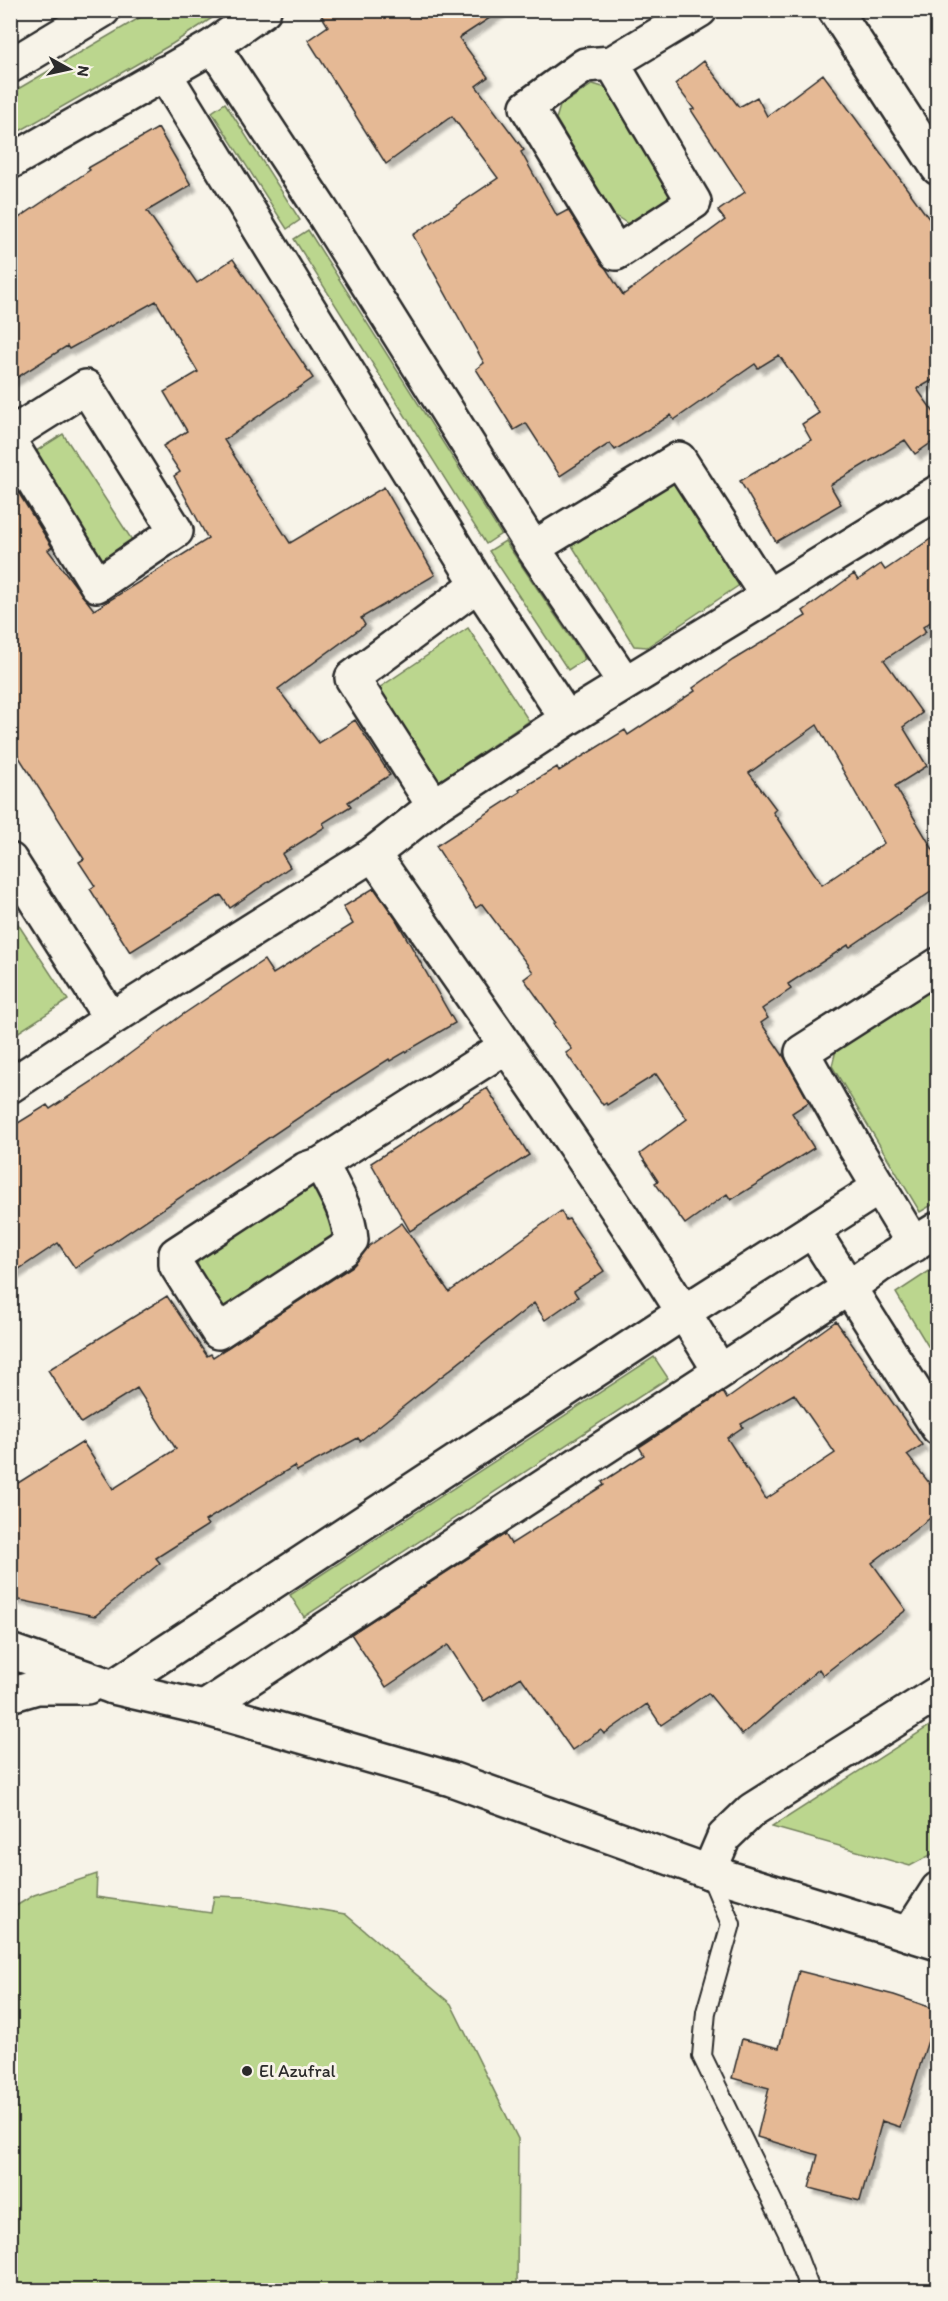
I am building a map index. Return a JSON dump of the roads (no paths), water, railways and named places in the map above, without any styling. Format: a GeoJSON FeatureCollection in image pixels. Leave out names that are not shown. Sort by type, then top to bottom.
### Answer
{"type":"FeatureCollection","features":[{"type":"Feature","properties":{"kind":"street"},"geometry":{"type":"LineString","coordinates":[[10,66],[103,10]]}},
{"type":"Feature","properties":{"kind":"street"},"geometry":{"type":"LineString","coordinates":[[10,162],[213,46],[264,10]]}},
{"type":"Feature","properties":{"kind":"street"},"geometry":{"type":"LineString","coordinates":[[612,63],[694,202],[616,253],[527,107],[585,65],[612,63],[700,10]]}},
{"type":"Feature","properties":{"kind":"street"},"geometry":{"type":"LineString","coordinates":[[835,10],[938,168]]}},
{"type":"Feature","properties":{"kind":"street"},"geometry":{"type":"LineString","coordinates":[[213,46],[329,224],[533,548],[625,683]]}},
{"type":"Feature","properties":{"kind":"street"},"geometry":{"type":"LineString","coordinates":[[165,73],[478,584],[567,719]]}},
{"type":"Feature","properties":{"kind":"street"},"geometry":{"type":"LineString","coordinates":[[10,435],[86,387],[176,531],[97,585],[10,442]]}},
{"type":"Feature","properties":{"kind":"street"},"geometry":{"type":"LineString","coordinates":[[533,548],[679,459],[768,597]]}},
{"type":"Feature","properties":{"kind":"street"},"geometry":{"type":"LineString","coordinates":[[10,1086],[111,1019],[373,854],[434,806],[567,719],[938,492]]}},
{"type":"Feature","properties":{"kind":"street"},"geometry":{"type":"LineString","coordinates":[[434,806],[352,678],[478,584]]}},
{"type":"Feature","properties":{"kind":"street"},"geometry":{"type":"LineString","coordinates":[[373,854],[507,1046],[684,1312],[720,1371]]}},
{"type":"Feature","properties":{"kind":"street"},"geometry":{"type":"LineString","coordinates":[[10,860],[111,1019]]}},
{"type":"Feature","properties":{"kind":"street"},"geometry":{"type":"LineString","coordinates":[[204,1708],[850,1287],[880,1264],[926,1237],[880,1186],[855,1147],[802,1052],[938,965]]}},
{"type":"Feature","properties":{"kind":"street"},"geometry":{"type":"LineString","coordinates":[[321,1164],[346,1213],[351,1240],[343,1250],[218,1332],[176,1265],[176,1254],[306,1169],[321,1164],[507,1046]]}},
{"type":"Feature","properties":{"kind":"street"},"geometry":{"type":"LineString","coordinates":[[10,1695],[37,1687],[113,1687],[880,1186]]}},
{"type":"Feature","properties":{"kind":"street"},"geometry":{"type":"LineString","coordinates":[[813,1231],[938,1428]]}},
{"type":"Feature","properties":{"kind":"street"},"geometry":{"type":"LineString","coordinates":[[10,1651],[113,1687],[204,1708],[451,1779],[709,1872],[923,1938],[938,1889]]}},
{"type":"Feature","properties":{"kind":"street"},"geometry":{"type":"LineString","coordinates":[[709,1872],[724,1837],[752,1810],[938,1693]]}},
{"type":"Feature","properties":{"kind":"lane"},"geometry":{"type":"LineString","coordinates":[[709,1872],[731,1924],[706,2012],[702,2056],[789,2235],[810,2290]]}},
{"type":"Feature","properties":{"kind":"place","name":"El Azufral"},"geometry":{"type":"Point","coordinates":[247,2071]}}]}
